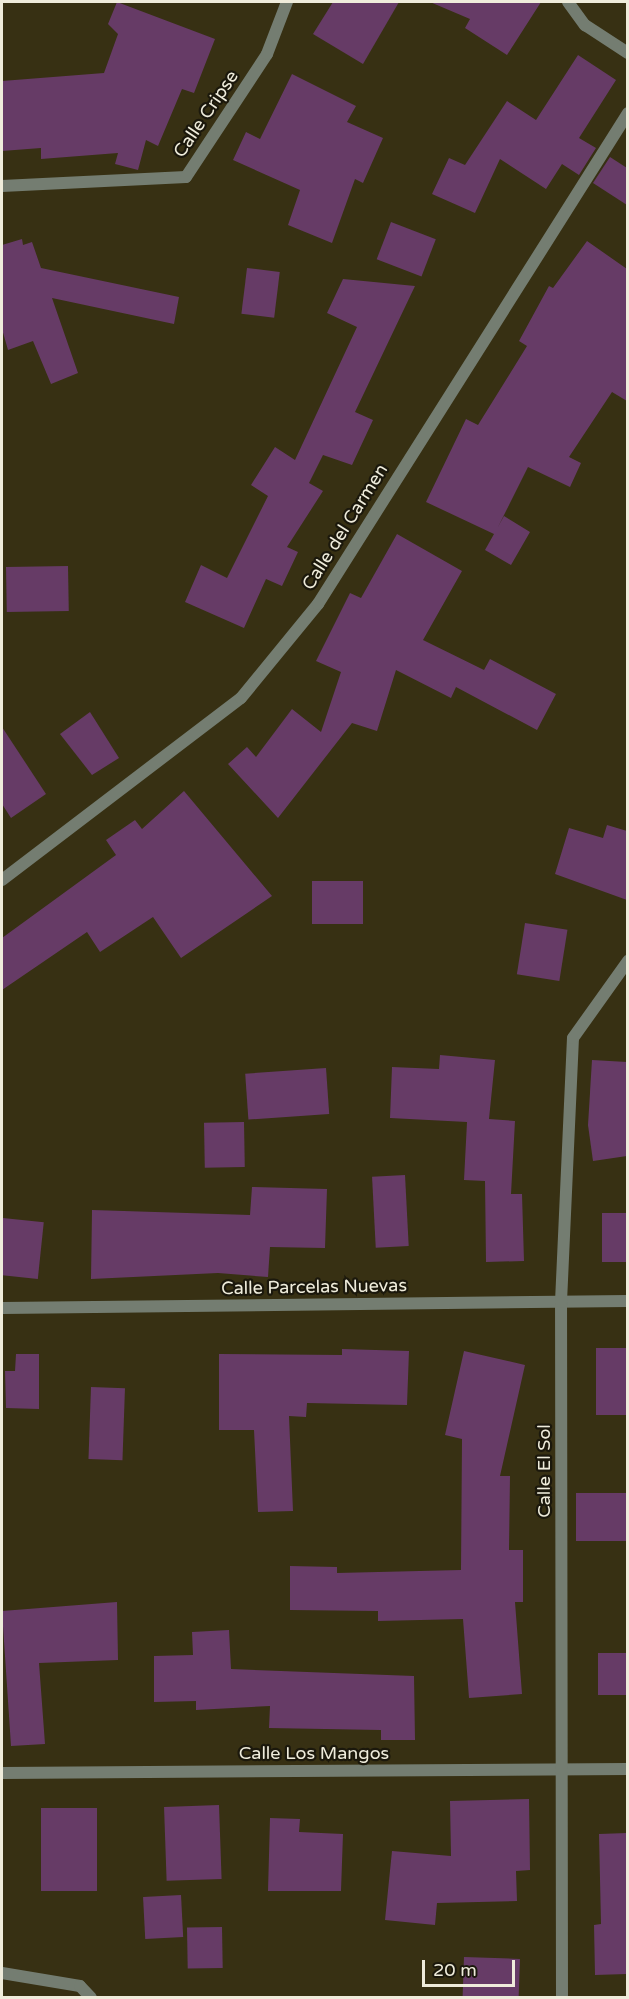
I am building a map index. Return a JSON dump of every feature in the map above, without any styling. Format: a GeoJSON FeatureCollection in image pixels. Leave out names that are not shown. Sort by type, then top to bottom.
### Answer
{"type":"FeatureCollection","features":[{"type":"Feature","properties":{"kind":"street","name":"Calle Cripse"},"geometry":{"type":"LineString","coordinates":[[2,186],[186,177],[267,54],[287,2]]}},
{"type":"Feature","properties":{"kind":"street"},"geometry":{"type":"LineString","coordinates":[[568,2],[585,25],[627,53]]}},
{"type":"Feature","properties":{"kind":"street","name":"Calle del Carmen"},"geometry":{"type":"LineString","coordinates":[[2,880],[248,690],[318,604],[627,113]]}},
{"type":"Feature","properties":{"kind":"street","name":"Calle El Sol"},"geometry":{"type":"LineString","coordinates":[[562,1998],[561,1302],[573,1038],[627,962]]}},
{"type":"Feature","properties":{"kind":"street","name":"Calle Parcelas Nuevas"},"geometry":{"type":"LineString","coordinates":[[2,1308],[627,1302]]}},
{"type":"Feature","properties":{"kind":"street","name":"Calle Los Mangos"},"geometry":{"type":"LineString","coordinates":[[2,1773],[627,1769]]}},
{"type":"Feature","properties":{"kind":"street"},"geometry":{"type":"LineString","coordinates":[[2,1973],[80,1986],[91,1998]]}},
{"type":"Feature","properties":{"kind":"building"},"geometry":{"type":"Polygon","coordinates":[[[117,2],[215,39],[194,93],[182,89],[158,146],[146,140],[138,170],[115,164],[118,153],[41,159],[41,148],[2,151],[2,81],[104,73],[118,34],[108,24],[117,2]]]}},
{"type":"Feature","properties":{"kind":"building"},"geometry":{"type":"Polygon","coordinates":[[[333,2],[399,2],[363,64],[313,34],[333,2]]]}},
{"type":"Feature","properties":{"kind":"building"},"geometry":{"type":"Polygon","coordinates":[[[430,2],[541,2],[507,55],[465,28],[470,19],[430,2]]]}},
{"type":"Feature","properties":{"kind":"building"},"geometry":{"type":"Polygon","coordinates":[[[578,55],[616,80],[579,138],[596,148],[579,175],[562,164],[546,189],[500,159],[475,213],[432,194],[449,158],[465,165],[507,101],[536,120],[578,55]]]}},
{"type":"Feature","properties":{"kind":"building"},"geometry":{"type":"Polygon","coordinates":[[[292,74],[356,106],[347,122],[383,138],[363,183],[355,179],[332,243],[288,225],[300,190],[233,160],[246,132],[260,139],[292,74]]]}},
{"type":"Feature","properties":{"kind":"building"},"geometry":{"type":"Polygon","coordinates":[[[610,157],[627,168],[627,205],[593,183],[610,157]]]}},
{"type":"Feature","properties":{"kind":"building"},"geometry":{"type":"Polygon","coordinates":[[[391,222],[436,239],[421,277],[377,259],[391,222]]]}},
{"type":"Feature","properties":{"kind":"building"},"geometry":{"type":"Polygon","coordinates":[[[22,239],[23,245],[32,242],[41,268],[179,297],[174,324],[52,298],[78,373],[51,384],[33,341],[8,350],[2,329],[2,245],[22,239]]]}},
{"type":"Feature","properties":{"kind":"building"},"geometry":{"type":"Polygon","coordinates":[[[587,241],[627,269],[627,401],[612,392],[569,457],[581,463],[570,487],[528,467],[498,527],[504,516],[530,532],[511,565],[485,550],[494,534],[426,502],[466,419],[478,425],[527,346],[519,341],[549,286],[553,288],[587,241]]]}},
{"type":"Feature","properties":{"kind":"building"},"geometry":{"type":"Polygon","coordinates":[[[247,268],[280,272],[274,318],[241,314],[247,268]]]}},
{"type":"Feature","properties":{"kind":"building"},"geometry":{"type":"Polygon","coordinates":[[[343,279],[415,286],[355,412],[373,420],[352,465],[323,455],[309,483],[323,491],[287,547],[298,552],[282,586],[266,579],[244,628],[185,602],[201,565],[227,578],[268,496],[251,485],[275,447],[295,460],[357,327],[327,313],[343,279]]]}},
{"type":"Feature","properties":{"kind":"building"},"geometry":{"type":"Polygon","coordinates":[[[397,534],[462,571],[423,640],[484,670],[490,659],[556,694],[537,730],[456,687],[451,698],[396,670],[377,731],[352,723],[278,818],[228,764],[247,747],[256,757],[292,709],[321,732],[341,672],[316,661],[350,593],[361,598],[397,534]]]}},
{"type":"Feature","properties":{"kind":"building"},"geometry":{"type":"Polygon","coordinates":[[[68,566],[69,611],[7,612],[6,567],[68,566]]]}},
{"type":"Feature","properties":{"kind":"building"},"geometry":{"type":"Polygon","coordinates":[[[90,712],[119,758],[92,775],[60,734],[90,712]]]}},
{"type":"Feature","properties":{"kind":"building"},"geometry":{"type":"Polygon","coordinates":[[[2,727],[46,794],[11,818],[2,804],[2,727]]]}},
{"type":"Feature","properties":{"kind":"building"},"geometry":{"type":"Polygon","coordinates":[[[184,791],[272,896],[181,958],[153,917],[100,952],[87,932],[2,990],[2,938],[116,855],[106,840],[135,820],[142,829],[184,791]]]}},
{"type":"Feature","properties":{"kind":"building"},"geometry":{"type":"Polygon","coordinates":[[[607,825],[627,831],[627,900],[555,874],[569,828],[603,838],[607,825]]]}},
{"type":"Feature","properties":{"kind":"building"},"geometry":{"type":"Polygon","coordinates":[[[312,881],[363,881],[363,924],[312,924],[312,881]]]}},
{"type":"Feature","properties":{"kind":"building"},"geometry":{"type":"Polygon","coordinates":[[[525,923],[567,930],[559,981],[517,974],[525,923]]]}},
{"type":"Feature","properties":{"kind":"building"},"geometry":{"type":"Polygon","coordinates":[[[440,1055],[495,1060],[489,1119],[515,1121],[511,1194],[522,1194],[524,1261],[486,1262],[485,1181],[464,1180],[467,1122],[390,1118],[392,1067],[439,1069],[440,1055]]]}},
{"type":"Feature","properties":{"kind":"building"},"geometry":{"type":"Polygon","coordinates":[[[592,1060],[627,1062],[627,1156],[593,1161],[588,1125],[592,1060]]]}},
{"type":"Feature","properties":{"kind":"building"},"geometry":{"type":"Polygon","coordinates":[[[326,1068],[329,1114],[248,1120],[245,1074],[326,1068]]]}},
{"type":"Feature","properties":{"kind":"building"},"geometry":{"type":"Polygon","coordinates":[[[244,1122],[245,1167],[205,1168],[204,1123],[244,1122]]]}},
{"type":"Feature","properties":{"kind":"building"},"geometry":{"type":"Polygon","coordinates":[[[405,1175],[409,1246],[376,1248],[372,1177],[405,1175]]]}},
{"type":"Feature","properties":{"kind":"building"},"geometry":{"type":"Polygon","coordinates":[[[252,1187],[327,1189],[325,1248],[270,1247],[268,1277],[218,1273],[91,1279],[92,1210],[250,1215],[252,1187]]]}},
{"type":"Feature","properties":{"kind":"building"},"geometry":{"type":"Polygon","coordinates":[[[602,1213],[627,1213],[627,1262],[602,1262],[602,1213]]]}},
{"type":"Feature","properties":{"kind":"building"},"geometry":{"type":"Polygon","coordinates":[[[3,1218],[44,1222],[38,1279],[2,1275],[3,1218]]]}},
{"type":"Feature","properties":{"kind":"building"},"geometry":{"type":"Polygon","coordinates":[[[596,1348],[627,1348],[627,1415],[596,1415],[596,1348]]]}},
{"type":"Feature","properties":{"kind":"building"},"geometry":{"type":"Polygon","coordinates":[[[342,1349],[409,1351],[407,1405],[307,1403],[306,1417],[289,1416],[293,1511],[258,1512],[254,1430],[219,1430],[219,1354],[342,1355],[342,1349]]]}},
{"type":"Feature","properties":{"kind":"building"},"geometry":{"type":"Polygon","coordinates":[[[464,1351],[525,1365],[500,1476],[510,1476],[509,1550],[523,1550],[523,1602],[515,1602],[522,1694],[469,1698],[463,1619],[378,1621],[378,1611],[290,1610],[290,1566],[337,1567],[337,1573],[461,1570],[462,1439],[445,1435],[464,1351]]]}},
{"type":"Feature","properties":{"kind":"building"},"geometry":{"type":"Polygon","coordinates":[[[16,1354],[39,1354],[39,1409],[6,1408],[5,1371],[15,1371],[16,1354]]]}},
{"type":"Feature","properties":{"kind":"building"},"geometry":{"type":"Polygon","coordinates":[[[91,1387],[125,1388],[122,1460],[88,1459],[91,1387]]]}},
{"type":"Feature","properties":{"kind":"building"},"geometry":{"type":"Polygon","coordinates":[[[576,1493],[627,1493],[627,1541],[576,1541],[576,1493]]]}},
{"type":"Feature","properties":{"kind":"building"},"geometry":{"type":"Polygon","coordinates":[[[117,1602],[118,1660],[39,1663],[45,1744],[11,1746],[2,1611],[117,1602]]]}},
{"type":"Feature","properties":{"kind":"building"},"geometry":{"type":"Polygon","coordinates":[[[229,1630],[231,1669],[414,1676],[415,1740],[381,1740],[381,1730],[269,1728],[270,1706],[196,1710],[196,1701],[154,1702],[154,1656],[193,1655],[192,1632],[229,1630]]]}},
{"type":"Feature","properties":{"kind":"building"},"geometry":{"type":"Polygon","coordinates":[[[598,1653],[627,1653],[627,1695],[598,1695],[598,1653]]]}},
{"type":"Feature","properties":{"kind":"building"},"geometry":{"type":"Polygon","coordinates":[[[529,1799],[530,1870],[516,1871],[517,1901],[437,1903],[435,1925],[385,1920],[392,1851],[451,1856],[450,1801],[529,1799]]]}},
{"type":"Feature","properties":{"kind":"building"},"geometry":{"type":"Polygon","coordinates":[[[219,1805],[222,1879],[167,1881],[164,1807],[219,1805]]]}},
{"type":"Feature","properties":{"kind":"building"},"geometry":{"type":"Polygon","coordinates":[[[41,1808],[97,1808],[97,1891],[41,1891],[41,1808]]]}},
{"type":"Feature","properties":{"kind":"building"},"geometry":{"type":"Polygon","coordinates":[[[270,1818],[300,1819],[299,1832],[343,1834],[341,1891],[268,1891],[270,1818]]]}},
{"type":"Feature","properties":{"kind":"building"},"geometry":{"type":"Polygon","coordinates":[[[627,1833],[627,1974],[595,1975],[594,1925],[601,1924],[599,1834],[627,1833]]]}},
{"type":"Feature","properties":{"kind":"building"},"geometry":{"type":"Polygon","coordinates":[[[181,1895],[183,1937],[145,1939],[143,1897],[181,1895]]]}},
{"type":"Feature","properties":{"kind":"building"},"geometry":{"type":"Polygon","coordinates":[[[222,1927],[223,1968],[188,1969],[187,1928],[222,1927]]]}},
{"type":"Feature","properties":{"kind":"building"},"geometry":{"type":"Polygon","coordinates":[[[464,1957],[520,1959],[519,1998],[463,1998],[464,1957]]]}}]}
